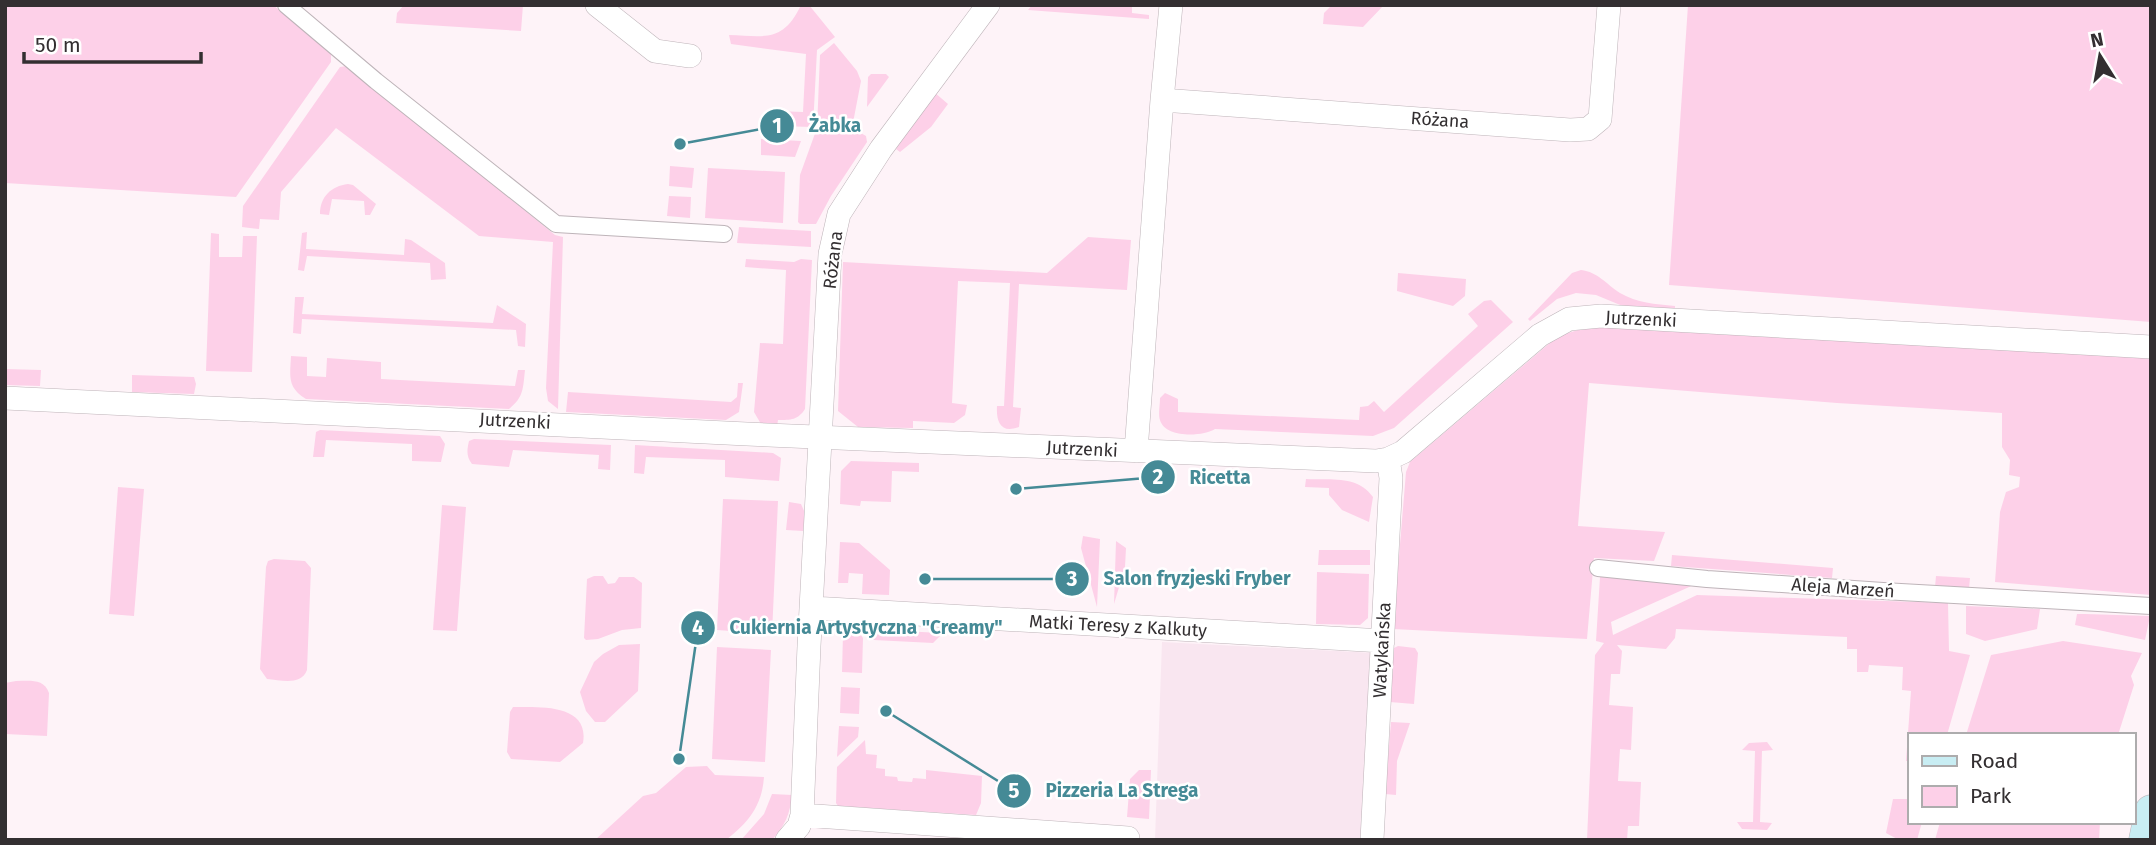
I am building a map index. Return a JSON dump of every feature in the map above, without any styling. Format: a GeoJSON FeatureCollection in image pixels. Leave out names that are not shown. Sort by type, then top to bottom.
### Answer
{"type":"FeatureCollection","features":[{"type":"Feature","properties":{"kind":"main road"},"geometry":{"type":"LineString","coordinates":[[2145,840],[2151,811]]}},
{"type":"Feature","properties":{"kind":"street"},"geometry":{"type":"LineString","coordinates":[[286,5],[376,81],[556,224],[724,234]]}},
{"type":"Feature","properties":{"kind":"street"},"geometry":{"type":"LineString","coordinates":[[597,5],[655,51],[690,56]]}},
{"type":"Feature","properties":{"kind":"street","name":"Różana"},"geometry":{"type":"LineString","coordinates":[[821,436],[830,254],[838,214],[881,149],[988,5]]}},
{"type":"Feature","properties":{"kind":"street"},"geometry":{"type":"LineString","coordinates":[[1136,451],[1171,5]]}},
{"type":"Feature","properties":{"kind":"street","name":"Różana"},"geometry":{"type":"LineString","coordinates":[[1162,100],[1588,129],[1600,119],[1609,5]]}},
{"type":"Feature","properties":{"kind":"street","name":"Jutrzenki"},"geometry":{"type":"LineString","coordinates":[[5,398],[1136,451],[1388,459],[1404,452],[1418,441],[1540,335],[1569,319],[1601,316],[2151,347]]}},
{"type":"Feature","properties":{"kind":"street"},"geometry":{"type":"LineString","coordinates":[[787,840],[799,826],[802,815],[821,436]]}},
{"type":"Feature","properties":{"kind":"street","name":"Watykańska"},"geometry":{"type":"LineString","coordinates":[[1371,840],[1391,478],[1388,459]]}},
{"type":"Feature","properties":{"kind":"street","name":"Aleja Marzeń"},"geometry":{"type":"LineString","coordinates":[[1598,568],[1720,580],[2151,606]]}},
{"type":"Feature","properties":{"kind":"street","name":"Matki Teresy z Kalkuty"},"geometry":{"type":"LineString","coordinates":[[812,608],[1383,641]]}},
{"type":"Feature","properties":{"kind":"street"},"geometry":{"type":"LineString","coordinates":[[802,815],[1128,838]]}},
{"type":"Feature","properties":{"kind":"shaded area"},"geometry":{"type":"Polygon","coordinates":[[[1162,642],[1374,653],[1362,840],[1155,840],[1162,642]]]}},
{"type":"Feature","properties":{"kind":"green space"},"geometry":{"type":"Polygon","coordinates":[[[5,5],[273,5],[331,52],[331,62],[236,197],[5,183],[5,5]]]}},
{"type":"Feature","properties":{"kind":"green space"},"geometry":{"type":"Polygon","coordinates":[[[404,5],[523,5],[521,31],[396,23],[397,13],[404,5]]]}},
{"type":"Feature","properties":{"kind":"green space"},"geometry":{"type":"Polygon","coordinates":[[[801,5],[809,5],[835,37],[817,50],[813,127],[776,126],[777,111],[803,112],[806,54],[731,44],[729,35],[772,35],[787,26],[801,5]]]}},
{"type":"Feature","properties":{"kind":"green space"},"geometry":{"type":"Polygon","coordinates":[[[1032,5],[1132,5],[1132,13],[1149,15],[1149,19],[1028,10],[1032,5]]]}},
{"type":"Feature","properties":{"kind":"green space"},"geometry":{"type":"Polygon","coordinates":[[[1332,5],[1384,5],[1363,27],[1323,24],[1324,13],[1332,5]]]}},
{"type":"Feature","properties":{"kind":"green space"},"geometry":{"type":"Polygon","coordinates":[[[1688,5],[2151,5],[2151,322],[1669,285],[1688,5]]]}},
{"type":"Feature","properties":{"kind":"green space"},"geometry":{"type":"Polygon","coordinates":[[[834,43],[857,71],[861,81],[852,128],[866,136],[867,142],[816,224],[800,224],[800,175],[817,128],[820,55],[834,43]]]}},
{"type":"Feature","properties":{"kind":"green space"},"geometry":{"type":"Polygon","coordinates":[[[347,66],[555,235],[563,237],[558,409],[548,401],[546,388],[553,242],[479,236],[336,128],[281,192],[279,220],[260,219],[259,229],[242,227],[243,206],[340,67],[347,66]]]}},
{"type":"Feature","properties":{"kind":"green space"},"geometry":{"type":"Polygon","coordinates":[[[871,74],[886,74],[889,77],[867,107],[868,77],[871,74]]]}},
{"type":"Feature","properties":{"kind":"green space"},"geometry":{"type":"Polygon","coordinates":[[[934,92],[948,104],[931,127],[900,152],[896,149],[934,92]]]}},
{"type":"Feature","properties":{"kind":"green space"},"geometry":{"type":"Polygon","coordinates":[[[761,139],[801,141],[795,157],[761,155],[761,139]]]}},
{"type":"Feature","properties":{"kind":"green space"},"geometry":{"type":"Polygon","coordinates":[[[670,166],[694,168],[692,188],[669,186],[670,166]]]}},
{"type":"Feature","properties":{"kind":"green space"},"geometry":{"type":"Polygon","coordinates":[[[708,168],[785,172],[783,223],[705,218],[708,168]]]}},
{"type":"Feature","properties":{"kind":"green space"},"geometry":{"type":"Polygon","coordinates":[[[348,184],[376,204],[370,215],[365,215],[364,201],[332,199],[329,215],[320,214],[322,202],[328,193],[336,187],[348,184]]]}},
{"type":"Feature","properties":{"kind":"green space"},"geometry":{"type":"Polygon","coordinates":[[[669,196],[691,197],[690,218],[667,216],[669,196]]]}},
{"type":"Feature","properties":{"kind":"green space"},"geometry":{"type":"Polygon","coordinates":[[[739,227],[811,231],[811,247],[737,243],[739,227]]]}},
{"type":"Feature","properties":{"kind":"green space"},"geometry":{"type":"Polygon","coordinates":[[[307,232],[306,249],[404,255],[405,239],[411,240],[445,263],[446,279],[431,280],[430,263],[307,256],[304,271],[298,270],[302,233],[307,232]]]}},
{"type":"Feature","properties":{"kind":"green space"},"geometry":{"type":"Polygon","coordinates":[[[211,233],[219,234],[219,257],[242,257],[243,236],[257,236],[252,372],[206,371],[211,233]]]}},
{"type":"Feature","properties":{"kind":"green space"},"geometry":{"type":"Polygon","coordinates":[[[1088,237],[1131,240],[1127,290],[1019,284],[1013,407],[1021,408],[1019,427],[1004,428],[999,422],[997,412],[997,406],[1004,406],[1010,283],[958,281],[952,403],[967,405],[965,415],[954,423],[913,421],[913,428],[858,427],[838,411],[843,262],[1047,273],[1088,237]]]}},
{"type":"Feature","properties":{"kind":"green space"},"geometry":{"type":"Polygon","coordinates":[[[746,259],[794,262],[801,259],[812,260],[805,409],[794,419],[778,420],[777,426],[761,424],[754,412],[760,343],[783,344],[786,270],[745,267],[746,259]]]}},
{"type":"Feature","properties":{"kind":"green space"},"geometry":{"type":"Polygon","coordinates":[[[1581,270],[1597,276],[1626,296],[1675,306],[1675,311],[1625,307],[1596,295],[1576,293],[1557,299],[1530,321],[1528,319],[1572,273],[1581,270]]]}},
{"type":"Feature","properties":{"kind":"green space"},"geometry":{"type":"Polygon","coordinates":[[[1398,273],[1466,279],[1465,296],[1453,306],[1397,291],[1398,273]]]}},
{"type":"Feature","properties":{"kind":"green space"},"geometry":{"type":"Polygon","coordinates":[[[295,297],[304,297],[302,314],[493,323],[497,305],[526,324],[525,347],[518,346],[516,330],[302,319],[301,334],[293,333],[295,297]]]}},
{"type":"Feature","properties":{"kind":"green space"},"geometry":{"type":"Polygon","coordinates":[[[1491,300],[1513,322],[1394,428],[1373,436],[1215,429],[1202,434],[1184,434],[1169,430],[1160,420],[1160,398],[1165,393],[1178,399],[1178,412],[1359,420],[1360,407],[1368,406],[1374,401],[1384,412],[1478,326],[1468,314],[1484,301],[1491,300]]]}},
{"type":"Feature","properties":{"kind":"green space"},"geometry":{"type":"Polygon","coordinates":[[[1607,326],[2151,358],[2151,595],[1995,582],[2000,512],[2006,492],[2019,487],[2020,477],[2009,475],[2010,460],[2002,447],[2002,413],[1589,383],[1578,526],[1665,532],[1654,561],[1594,558],[1587,639],[1393,629],[1406,472],[1410,462],[1558,336],[1607,326]]]}},
{"type":"Feature","properties":{"kind":"green space"},"geometry":{"type":"Polygon","coordinates":[[[291,356],[307,357],[307,376],[326,377],[327,358],[381,362],[381,379],[515,386],[518,370],[525,370],[520,396],[509,409],[306,399],[293,386],[290,376],[291,356]]]}},
{"type":"Feature","properties":{"kind":"green space"},"geometry":{"type":"Polygon","coordinates":[[[5,369],[41,370],[40,386],[5,385],[5,369]]]}},
{"type":"Feature","properties":{"kind":"green space"},"geometry":{"type":"Polygon","coordinates":[[[132,375],[194,377],[194,394],[132,392],[132,375]]]}},
{"type":"Feature","properties":{"kind":"green space"},"geometry":{"type":"Polygon","coordinates":[[[738,383],[743,383],[739,412],[726,420],[566,412],[568,392],[731,402],[737,397],[738,383]]]}},
{"type":"Feature","properties":{"kind":"green space"},"geometry":{"type":"Polygon","coordinates":[[[320,430],[440,436],[445,444],[441,462],[412,461],[412,444],[326,440],[324,457],[313,457],[316,432],[320,430]]]}},
{"type":"Feature","properties":{"kind":"green space"},"geometry":{"type":"Polygon","coordinates":[[[474,439],[611,445],[610,470],[598,469],[599,455],[513,450],[509,467],[472,464],[467,450],[469,441],[474,439]]]}},
{"type":"Feature","properties":{"kind":"green space"},"geometry":{"type":"Polygon","coordinates":[[[635,445],[773,453],[781,458],[779,481],[725,477],[725,460],[646,457],[644,474],[634,473],[635,445]]]}},
{"type":"Feature","properties":{"kind":"green space"},"geometry":{"type":"Polygon","coordinates":[[[851,461],[919,463],[919,472],[892,471],[891,502],[861,501],[860,506],[840,504],[841,471],[851,461]]]}},
{"type":"Feature","properties":{"kind":"green space"},"geometry":{"type":"Polygon","coordinates":[[[1306,479],[1343,480],[1360,485],[1373,497],[1369,522],[1342,510],[1329,495],[1329,488],[1305,487],[1306,479]]]}},
{"type":"Feature","properties":{"kind":"green space"},"geometry":{"type":"Polygon","coordinates":[[[118,487],[144,489],[134,616],[109,614],[118,487]]]}},
{"type":"Feature","properties":{"kind":"green space"},"geometry":{"type":"Polygon","coordinates":[[[723,499],[778,501],[772,634],[717,630],[723,499]]]}},
{"type":"Feature","properties":{"kind":"green space"},"geometry":{"type":"Polygon","coordinates":[[[789,502],[801,504],[805,513],[803,531],[786,530],[789,502]]]}},
{"type":"Feature","properties":{"kind":"green space"},"geometry":{"type":"Polygon","coordinates":[[[442,505],[466,507],[457,631],[433,630],[442,505]]]}},
{"type":"Feature","properties":{"kind":"green space"},"geometry":{"type":"Polygon","coordinates":[[[1083,536],[1100,539],[1097,607],[1081,548],[1083,536]]]}},
{"type":"Feature","properties":{"kind":"green space"},"geometry":{"type":"Polygon","coordinates":[[[1116,541],[1126,548],[1125,567],[1114,604],[1116,541]]]}},
{"type":"Feature","properties":{"kind":"green space"},"geometry":{"type":"Polygon","coordinates":[[[840,542],[859,543],[890,570],[889,595],[862,594],[863,574],[849,573],[848,583],[838,583],[840,542]]]}},
{"type":"Feature","properties":{"kind":"green space"},"geometry":{"type":"Polygon","coordinates":[[[1319,550],[1370,550],[1370,565],[1318,565],[1319,550]]]}},
{"type":"Feature","properties":{"kind":"green space"},"geometry":{"type":"Polygon","coordinates":[[[1672,555],[1833,568],[1832,578],[1671,566],[1672,555]]]}},
{"type":"Feature","properties":{"kind":"green space"},"geometry":{"type":"Polygon","coordinates":[[[268,561],[305,561],[311,568],[307,670],[295,680],[267,679],[260,669],[266,567],[268,561]]]}},
{"type":"Feature","properties":{"kind":"green space"},"geometry":{"type":"Polygon","coordinates":[[[1317,572],[1369,574],[1368,618],[1360,625],[1316,624],[1317,572]]]}},
{"type":"Feature","properties":{"kind":"green space"},"geometry":{"type":"Polygon","coordinates":[[[603,576],[608,584],[615,583],[619,577],[634,577],[642,583],[641,628],[622,630],[598,639],[584,638],[587,579],[603,576]]]}},
{"type":"Feature","properties":{"kind":"green space"},"geometry":{"type":"Polygon","coordinates":[[[1936,576],[1970,578],[1969,589],[1935,587],[1936,576]]]}},
{"type":"Feature","properties":{"kind":"green space"},"geometry":{"type":"Polygon","coordinates":[[[1600,577],[1707,579],[1611,622],[1613,635],[1697,595],[1948,603],[1949,651],[1970,655],[1948,733],[1908,733],[1911,691],[1902,690],[1903,667],[1869,665],[1868,672],[1857,672],[1857,649],[1847,649],[1847,637],[1676,629],[1675,638],[1666,649],[1617,645],[1622,651],[1620,674],[1611,674],[1609,705],[1633,707],[1631,750],[1620,749],[1618,781],[1641,782],[1639,826],[1628,826],[1627,840],[1587,840],[1595,655],[1604,643],[1596,641],[1600,577]]]}},
{"type":"Feature","properties":{"kind":"green space"},"geometry":{"type":"Polygon","coordinates":[[[1966,606],[2040,609],[2037,629],[1985,641],[1966,634],[1966,606]]]}},
{"type":"Feature","properties":{"kind":"green space"},"geometry":{"type":"Polygon","coordinates":[[[2077,614],[2150,616],[2145,640],[2075,625],[2077,614]]]}},
{"type":"Feature","properties":{"kind":"green space"},"geometry":{"type":"Polygon","coordinates":[[[867,629],[940,633],[940,636],[933,643],[874,640],[867,629]]]}},
{"type":"Feature","properties":{"kind":"green space"},"geometry":{"type":"Polygon","coordinates":[[[843,634],[860,634],[863,638],[862,673],[842,672],[843,634]]]}},
{"type":"Feature","properties":{"kind":"green space"},"geometry":{"type":"Polygon","coordinates":[[[2063,641],[2142,653],[2131,676],[2134,685],[2119,733],[1967,733],[1991,655],[2063,641]]]}},
{"type":"Feature","properties":{"kind":"green space"},"geometry":{"type":"Polygon","coordinates":[[[640,644],[638,691],[605,722],[595,722],[586,711],[580,692],[594,662],[619,645],[640,644]]]}},
{"type":"Feature","properties":{"kind":"green space"},"geometry":{"type":"Polygon","coordinates":[[[717,647],[771,650],[765,762],[712,759],[717,647]]]}},
{"type":"Feature","properties":{"kind":"green space"},"geometry":{"type":"Polygon","coordinates":[[[1394,648],[1415,648],[1418,653],[1414,704],[1390,702],[1394,648]]]}},
{"type":"Feature","properties":{"kind":"green space"},"geometry":{"type":"Polygon","coordinates":[[[36,681],[47,688],[47,736],[5,734],[5,683],[36,681]]]}},
{"type":"Feature","properties":{"kind":"green space"},"geometry":{"type":"Polygon","coordinates":[[[841,687],[860,688],[859,714],[840,713],[841,687]]]}},
{"type":"Feature","properties":{"kind":"green space"},"geometry":{"type":"Polygon","coordinates":[[[513,707],[548,708],[571,714],[579,720],[583,730],[583,743],[560,762],[511,759],[507,752],[510,712],[513,707]]]}},
{"type":"Feature","properties":{"kind":"green space"},"geometry":{"type":"Polygon","coordinates":[[[1391,722],[1410,723],[1397,761],[1396,795],[1385,794],[1391,722]]]}},
{"type":"Feature","properties":{"kind":"green space"},"geometry":{"type":"Polygon","coordinates":[[[839,726],[859,727],[858,737],[837,757],[839,726]]]}},
{"type":"Feature","properties":{"kind":"green space"},"geometry":{"type":"Polygon","coordinates":[[[865,740],[866,754],[877,755],[876,768],[885,769],[885,776],[897,777],[898,781],[926,779],[926,770],[982,776],[981,803],[976,815],[838,806],[837,767],[865,740]]]}},
{"type":"Feature","properties":{"kind":"green space"},"geometry":{"type":"Polygon","coordinates":[[[1767,742],[1773,750],[1762,751],[1760,822],[1772,823],[1767,830],[1742,829],[1737,822],[1753,822],[1755,751],[1742,750],[1749,743],[1767,742]]]}},
{"type":"Feature","properties":{"kind":"green space"},"geometry":{"type":"Polygon","coordinates":[[[707,766],[715,775],[764,777],[757,805],[741,827],[726,840],[595,840],[643,796],[656,793],[686,767],[707,766]]]}},
{"type":"Feature","properties":{"kind":"green space"},"geometry":{"type":"Polygon","coordinates":[[[1139,770],[1151,770],[1149,819],[1127,817],[1130,779],[1139,770]]]}},
{"type":"Feature","properties":{"kind":"green space"},"geometry":{"type":"Polygon","coordinates":[[[772,794],[792,795],[784,825],[772,840],[741,840],[764,814],[772,794]]]}},
{"type":"Feature","properties":{"kind":"green space"},"geometry":{"type":"Polygon","coordinates":[[[1893,799],[1908,799],[1908,824],[1921,824],[1917,840],[1899,840],[1886,833],[1893,799]]]}},
{"type":"Feature","properties":{"kind":"green space"},"geometry":{"type":"Polygon","coordinates":[[[1939,824],[2100,824],[2099,840],[1935,840],[1939,824]]]}},
{"type":"Feature","properties":{"kind":"place","name":"Żabka"},"geometry":{"type":"Point","coordinates":[680,144]}},
{"type":"Feature","properties":{"kind":"place","name":"Ricetta"},"geometry":{"type":"Point","coordinates":[1016,489]}},
{"type":"Feature","properties":{"kind":"place","name":"Salon fryzjeski Fryber"},"geometry":{"type":"Point","coordinates":[925,579]}},
{"type":"Feature","properties":{"kind":"place","name":"Pizzeria La Strega"},"geometry":{"type":"Point","coordinates":[886,711]}},
{"type":"Feature","properties":{"kind":"place","name":"Cukiernia Artystyczna \"Creamy\""},"geometry":{"type":"Point","coordinates":[679,759]}}]}
